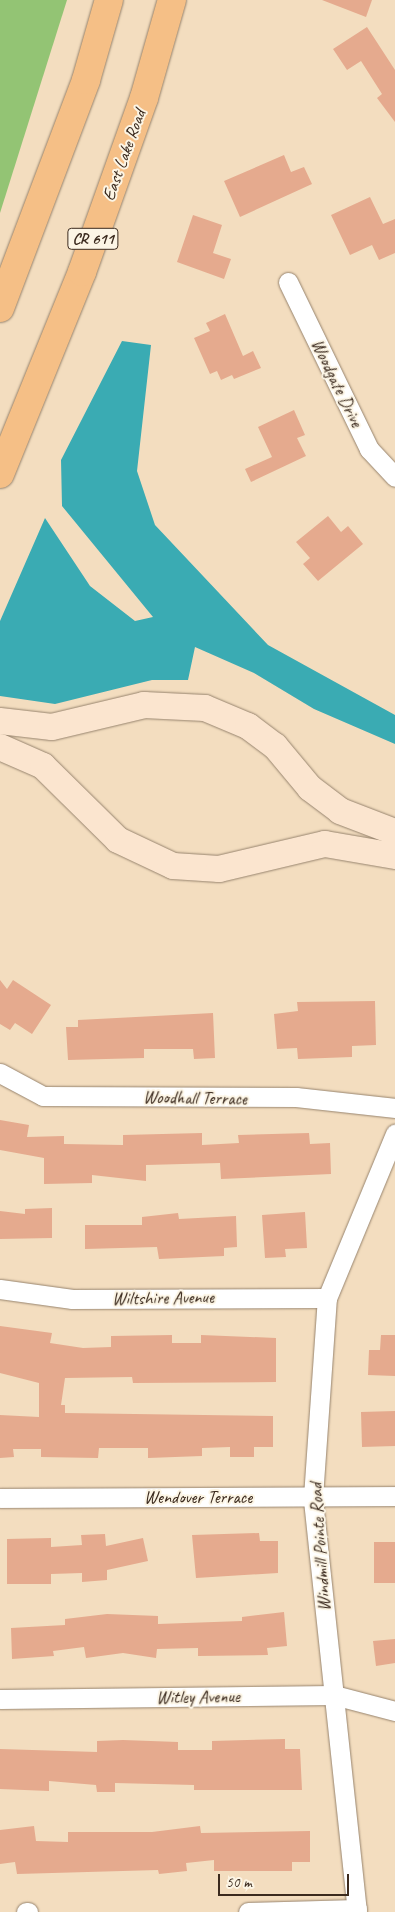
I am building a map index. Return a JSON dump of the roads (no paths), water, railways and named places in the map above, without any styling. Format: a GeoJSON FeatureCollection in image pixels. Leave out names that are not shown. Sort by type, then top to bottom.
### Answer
{"type":"FeatureCollection","features":[{"type":"Feature","properties":{"kind":"main road"},"geometry":{"type":"LineString","coordinates":[[0,308],[86,80],[109,0]]}},
{"type":"Feature","properties":{"kind":"main road","name":"East Lake Road"},"geometry":{"type":"LineString","coordinates":[[0,474],[88,253],[144,98],[172,0]]}},
{"type":"Feature","properties":{"kind":"street","name":"Woodgate Drive"},"geometry":{"type":"LineString","coordinates":[[288,282],[369,449],[395,477]]}},
{"type":"Feature","properties":{"kind":"street"},"geometry":{"type":"LineString","coordinates":[[0,721],[52,727],[144,706],[204,708],[231,717],[263,736],[310,788],[340,811],[395,832]]}},
{"type":"Feature","properties":{"kind":"street"},"geometry":{"type":"LineString","coordinates":[[0,747],[43,766],[126,845],[173,866],[219,869],[325,844],[395,856]]}},
{"type":"Feature","properties":{"kind":"street","name":"Woodhall Terrace"},"geometry":{"type":"LineString","coordinates":[[0,1072],[43,1096],[296,1097],[395,1108]]}},
{"type":"Feature","properties":{"kind":"street","name":"Windmill Pointe Road"},"geometry":{"type":"LineString","coordinates":[[357,1911],[313,1497],[327,1298],[395,1134]]}},
{"type":"Feature","properties":{"kind":"street","name":"Wiltshire Avenue"},"geometry":{"type":"LineString","coordinates":[[0,1289],[72,1299],[327,1298]]}},
{"type":"Feature","properties":{"kind":"street","name":"Wendover Terrace"},"geometry":{"type":"LineString","coordinates":[[0,1498],[395,1496]]}},
{"type":"Feature","properties":{"kind":"street","name":"Witley Avenue"},"geometry":{"type":"LineString","coordinates":[[0,1699],[334,1695],[395,1711]]}},
{"type":"Feature","properties":{"kind":"street"},"geometry":{"type":"LineString","coordinates":[[248,1912],[357,1911]]}},
{"type":"Feature","properties":{"kind":"water"},"geometry":{"type":"Polygon","coordinates":[[[122,341],[151,345],[137,471],[155,525],[268,645],[395,715],[395,744],[314,709],[254,673],[195,647],[188,680],[152,680],[55,704],[0,696],[0,621],[45,518],[90,586],[135,621],[153,617],[62,506],[61,460],[122,341]]]}}]}
